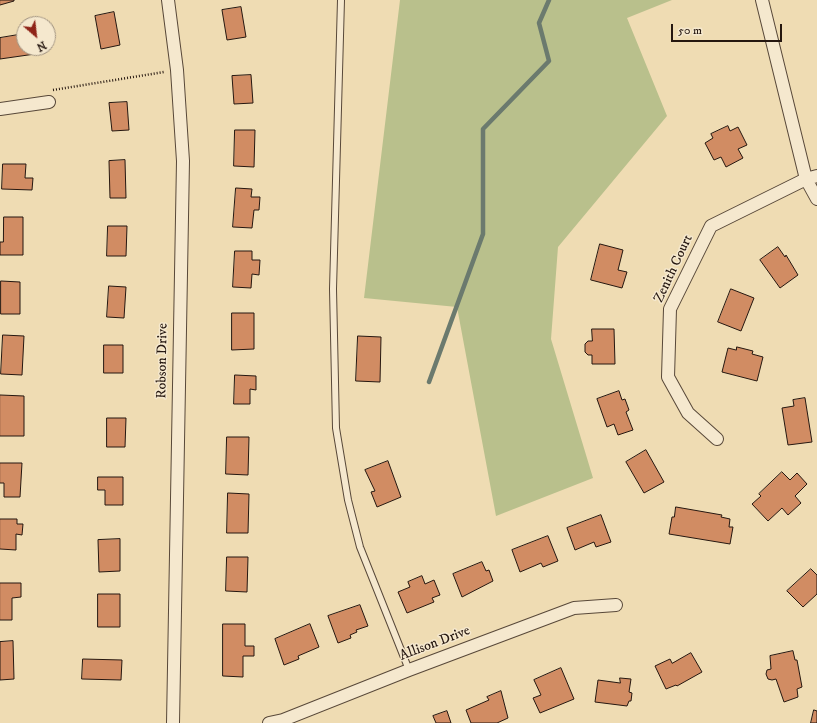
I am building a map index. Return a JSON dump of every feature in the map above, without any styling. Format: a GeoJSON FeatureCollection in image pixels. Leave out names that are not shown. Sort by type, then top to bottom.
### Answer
{"type":"FeatureCollection","features":[{"type":"Feature","properties":{"kind":"street","name":"Robson Drive"},"geometry":{"type":"LineString","coordinates":[[168,0],[178,70],[182,161],[172,723]]}},
{"type":"Feature","properties":{"kind":"street"},"geometry":{"type":"LineString","coordinates":[[762,0],[817,199]]}},
{"type":"Feature","properties":{"kind":"street"},"geometry":{"type":"LineString","coordinates":[[0,109],[49,102]]}},
{"type":"Feature","properties":{"kind":"street","name":"Zenith Court"},"geometry":{"type":"LineString","coordinates":[[717,438],[688,413],[668,377],[670,309],[710,226],[812,177]]}},
{"type":"Feature","properties":{"kind":"street","name":"Allison Drive"},"geometry":{"type":"LineString","coordinates":[[269,723],[282,720],[409,670],[574,608],[616,605]]}},
{"type":"Feature","properties":{"kind":"lane"},"geometry":{"type":"LineString","coordinates":[[341,0],[333,290],[336,428],[348,500],[360,547],[409,670]]}},
{"type":"Feature","properties":{"kind":"path"},"geometry":{"type":"LineString","coordinates":[[49,102],[48,95],[53,89],[178,70]]}},
{"type":"Feature","properties":{"kind":"green space"},"geometry":{"type":"Polygon","coordinates":[[[400,0],[672,0],[627,18],[667,116],[558,247],[551,339],[593,478],[496,516],[457,307],[364,298],[400,0]]]}},
{"type":"Feature","properties":{"kind":"building"},"geometry":{"type":"Polygon","coordinates":[[[0,0],[14,0],[14,1],[0,5],[0,0]]]}},
{"type":"Feature","properties":{"kind":"building"},"geometry":{"type":"Polygon","coordinates":[[[241,7],[246,37],[227,40],[222,10],[241,7]]]}},
{"type":"Feature","properties":{"kind":"building"},"geometry":{"type":"Polygon","coordinates":[[[114,12],[120,45],[101,49],[95,16],[114,12]]]}},
{"type":"Feature","properties":{"kind":"building"},"geometry":{"type":"Polygon","coordinates":[[[16,35],[16,56],[21,56],[0,59],[0,38],[16,35]]]}},
{"type":"Feature","properties":{"kind":"building"},"geometry":{"type":"Polygon","coordinates":[[[251,75],[253,103],[234,104],[232,76],[251,75]]]}},
{"type":"Feature","properties":{"kind":"building"},"geometry":{"type":"Polygon","coordinates":[[[127,102],[129,130],[112,131],[109,103],[127,102]]]}},
{"type":"Feature","properties":{"kind":"building"},"geometry":{"type":"Polygon","coordinates":[[[728,126],[730,131],[738,127],[747,145],[738,149],[743,158],[726,167],[721,157],[714,160],[705,143],[713,138],[711,134],[728,126]]]}},
{"type":"Feature","properties":{"kind":"building"},"geometry":{"type":"Polygon","coordinates":[[[235,130],[255,130],[254,167],[234,166],[235,130]]]}},
{"type":"Feature","properties":{"kind":"building"},"geometry":{"type":"Polygon","coordinates":[[[125,160],[126,198],[110,198],[109,161],[125,160]]]}},
{"type":"Feature","properties":{"kind":"building"},"geometry":{"type":"Polygon","coordinates":[[[3,164],[26,164],[25,178],[33,178],[32,190],[2,189],[3,164]]]}},
{"type":"Feature","properties":{"kind":"building"},"geometry":{"type":"Polygon","coordinates":[[[236,188],[252,189],[251,197],[260,197],[259,210],[254,210],[252,228],[233,227],[236,188]]]}},
{"type":"Feature","properties":{"kind":"building"},"geometry":{"type":"Polygon","coordinates":[[[4,217],[23,217],[23,255],[0,255],[0,242],[3,242],[4,217]]]}},
{"type":"Feature","properties":{"kind":"building"},"geometry":{"type":"Polygon","coordinates":[[[108,226],[127,226],[126,256],[107,256],[108,226]]]}},
{"type":"Feature","properties":{"kind":"building"},"geometry":{"type":"Polygon","coordinates":[[[600,244],[623,250],[618,270],[627,272],[622,288],[591,280],[600,244]]]}},
{"type":"Feature","properties":{"kind":"building"},"geometry":{"type":"Polygon","coordinates":[[[778,247],[785,257],[786,255],[798,275],[780,288],[760,260],[778,247]]]}},
{"type":"Feature","properties":{"kind":"building"},"geometry":{"type":"Polygon","coordinates":[[[235,251],[252,251],[252,260],[260,260],[259,275],[252,274],[251,288],[233,287],[235,251]]]}},
{"type":"Feature","properties":{"kind":"building"},"geometry":{"type":"Polygon","coordinates":[[[1,281],[20,282],[20,314],[1,314],[1,281]]]}},
{"type":"Feature","properties":{"kind":"building"},"geometry":{"type":"Polygon","coordinates":[[[109,286],[126,287],[124,318],[107,317],[109,286]]]}},
{"type":"Feature","properties":{"kind":"building"},"geometry":{"type":"Polygon","coordinates":[[[731,289],[754,298],[741,331],[718,322],[731,289]]]}},
{"type":"Feature","properties":{"kind":"building"},"geometry":{"type":"Polygon","coordinates":[[[232,313],[254,313],[254,349],[232,350],[232,313]]]}},
{"type":"Feature","properties":{"kind":"building"},"geometry":{"type":"Polygon","coordinates":[[[592,329],[614,329],[615,364],[592,364],[592,355],[588,355],[585,352],[585,344],[588,341],[592,341],[592,329]]]}},
{"type":"Feature","properties":{"kind":"building"},"geometry":{"type":"Polygon","coordinates":[[[3,335],[24,336],[22,375],[1,374],[3,335]]]}},
{"type":"Feature","properties":{"kind":"building"},"geometry":{"type":"Polygon","coordinates":[[[358,336],[381,337],[380,382],[356,381],[358,336]]]}},
{"type":"Feature","properties":{"kind":"building"},"geometry":{"type":"Polygon","coordinates":[[[104,345],[123,345],[123,373],[104,373],[104,345]]]}},
{"type":"Feature","properties":{"kind":"building"},"geometry":{"type":"Polygon","coordinates":[[[737,347],[753,351],[752,354],[763,357],[757,381],[722,372],[728,348],[736,350],[737,347]]]}},
{"type":"Feature","properties":{"kind":"building"},"geometry":{"type":"Polygon","coordinates":[[[235,375],[256,376],[256,390],[250,389],[250,404],[234,404],[235,375]]]}},
{"type":"Feature","properties":{"kind":"building"},"geometry":{"type":"Polygon","coordinates":[[[619,391],[622,400],[625,399],[629,410],[626,412],[633,430],[618,435],[614,424],[607,427],[597,399],[619,391]]]}},
{"type":"Feature","properties":{"kind":"building"},"geometry":{"type":"Polygon","coordinates":[[[0,395],[24,396],[24,436],[0,436],[0,395]]]}},
{"type":"Feature","properties":{"kind":"building"},"geometry":{"type":"Polygon","coordinates":[[[805,398],[812,442],[788,445],[782,408],[794,406],[793,400],[805,398]]]}},
{"type":"Feature","properties":{"kind":"building"},"geometry":{"type":"Polygon","coordinates":[[[107,418],[126,418],[125,447],[107,447],[107,418]]]}},
{"type":"Feature","properties":{"kind":"building"},"geometry":{"type":"Polygon","coordinates":[[[227,437],[249,437],[248,475],[226,474],[227,437]]]}},
{"type":"Feature","properties":{"kind":"building"},"geometry":{"type":"Polygon","coordinates":[[[646,450],[664,482],[644,493],[626,462],[646,450]]]}},
{"type":"Feature","properties":{"kind":"building"},"geometry":{"type":"Polygon","coordinates":[[[388,461],[401,497],[377,507],[371,492],[375,491],[365,470],[388,461]]]}},
{"type":"Feature","properties":{"kind":"building"},"geometry":{"type":"Polygon","coordinates":[[[0,463],[22,463],[20,497],[4,497],[4,483],[0,483],[0,463]]]}},
{"type":"Feature","properties":{"kind":"building"},"geometry":{"type":"Polygon","coordinates":[[[782,472],[790,480],[797,473],[807,484],[795,496],[801,503],[788,515],[782,508],[768,521],[752,504],[761,496],[759,494],[782,472]]]}},
{"type":"Feature","properties":{"kind":"building"},"geometry":{"type":"Polygon","coordinates":[[[98,477],[123,477],[123,505],[105,505],[105,490],[98,490],[98,477]]]}},
{"type":"Feature","properties":{"kind":"building"},"geometry":{"type":"Polygon","coordinates":[[[228,493],[249,494],[248,533],[227,533],[228,493]]]}},
{"type":"Feature","properties":{"kind":"building"},"geometry":{"type":"Polygon","coordinates":[[[676,507],[722,515],[721,517],[730,519],[729,527],[733,527],[730,544],[669,534],[672,517],[674,517],[676,507]]]}},
{"type":"Feature","properties":{"kind":"building"},"geometry":{"type":"Polygon","coordinates":[[[601,515],[611,542],[596,547],[594,542],[575,550],[567,528],[601,515]]]}},
{"type":"Feature","properties":{"kind":"building"},"geometry":{"type":"Polygon","coordinates":[[[0,519],[17,519],[17,524],[23,524],[22,535],[16,534],[16,550],[0,549],[0,519]]]}},
{"type":"Feature","properties":{"kind":"building"},"geometry":{"type":"Polygon","coordinates":[[[548,536],[558,561],[543,567],[541,563],[520,572],[512,550],[548,536]]]}},
{"type":"Feature","properties":{"kind":"building"},"geometry":{"type":"Polygon","coordinates":[[[120,539],[120,571],[99,572],[98,540],[120,539]]]}},
{"type":"Feature","properties":{"kind":"building"},"geometry":{"type":"Polygon","coordinates":[[[227,557],[248,557],[247,592],[226,591],[227,557]]]}},
{"type":"Feature","properties":{"kind":"building"},"geometry":{"type":"Polygon","coordinates":[[[482,562],[486,571],[489,570],[493,581],[462,597],[453,574],[482,562]]]}},
{"type":"Feature","properties":{"kind":"building"},"geometry":{"type":"Polygon","coordinates":[[[811,569],[817,575],[817,594],[803,607],[787,591],[811,569]]]}},
{"type":"Feature","properties":{"kind":"building"},"geometry":{"type":"Polygon","coordinates":[[[422,576],[425,584],[434,580],[440,595],[432,598],[434,602],[407,613],[398,592],[410,587],[408,582],[422,576]]]}},
{"type":"Feature","properties":{"kind":"building"},"geometry":{"type":"Polygon","coordinates":[[[0,583],[21,583],[21,597],[12,598],[12,620],[0,620],[0,583]]]}},
{"type":"Feature","properties":{"kind":"building"},"geometry":{"type":"Polygon","coordinates":[[[98,594],[120,594],[120,627],[98,627],[98,594]]]}},
{"type":"Feature","properties":{"kind":"building"},"geometry":{"type":"Polygon","coordinates":[[[360,605],[368,626],[356,630],[357,632],[350,635],[351,638],[338,643],[328,616],[360,605]]]}},
{"type":"Feature","properties":{"kind":"building"},"geometry":{"type":"Polygon","coordinates":[[[223,624],[245,624],[245,646],[254,646],[254,656],[243,656],[243,677],[223,676],[223,624]]]}},
{"type":"Feature","properties":{"kind":"building"},"geometry":{"type":"Polygon","coordinates":[[[310,624],[319,647],[298,656],[299,659],[284,665],[275,639],[310,624]]]}},
{"type":"Feature","properties":{"kind":"building"},"geometry":{"type":"Polygon","coordinates":[[[13,641],[14,679],[0,680],[0,642],[13,641]]]}},
{"type":"Feature","properties":{"kind":"building"},"geometry":{"type":"Polygon","coordinates":[[[793,651],[795,660],[797,660],[802,687],[797,689],[798,697],[784,702],[776,679],[768,679],[766,674],[767,670],[771,669],[770,656],[793,651]]]}},
{"type":"Feature","properties":{"kind":"building"},"geometry":{"type":"Polygon","coordinates":[[[691,653],[702,672],[677,686],[676,685],[666,689],[655,666],[670,659],[672,663],[691,653]]]}},
{"type":"Feature","properties":{"kind":"building"},"geometry":{"type":"Polygon","coordinates":[[[83,659],[122,660],[121,680],[82,679],[83,659]]]}},
{"type":"Feature","properties":{"kind":"building"},"geometry":{"type":"Polygon","coordinates":[[[561,668],[574,699],[540,713],[533,698],[541,695],[534,680],[561,668]]]}},
{"type":"Feature","properties":{"kind":"building"},"geometry":{"type":"Polygon","coordinates":[[[620,678],[631,679],[629,692],[632,693],[631,701],[629,701],[627,706],[595,702],[598,680],[620,683],[620,678]]]}},
{"type":"Feature","properties":{"kind":"building"},"geometry":{"type":"Polygon","coordinates":[[[501,691],[508,718],[497,723],[471,723],[466,710],[489,700],[487,697],[501,691]]]}},
{"type":"Feature","properties":{"kind":"building"},"geometry":{"type":"Polygon","coordinates":[[[814,710],[817,711],[817,723],[811,723],[814,710]]]}},
{"type":"Feature","properties":{"kind":"building"},"geometry":{"type":"Polygon","coordinates":[[[447,711],[451,723],[436,723],[433,716],[447,711]]]}},
{"type":"Feature","properties":{"kind":"waterway"},"geometry":{"type":"LineString","coordinates":[[429,382],[483,234],[483,129],[549,61],[539,23],[549,0]]}}]}
